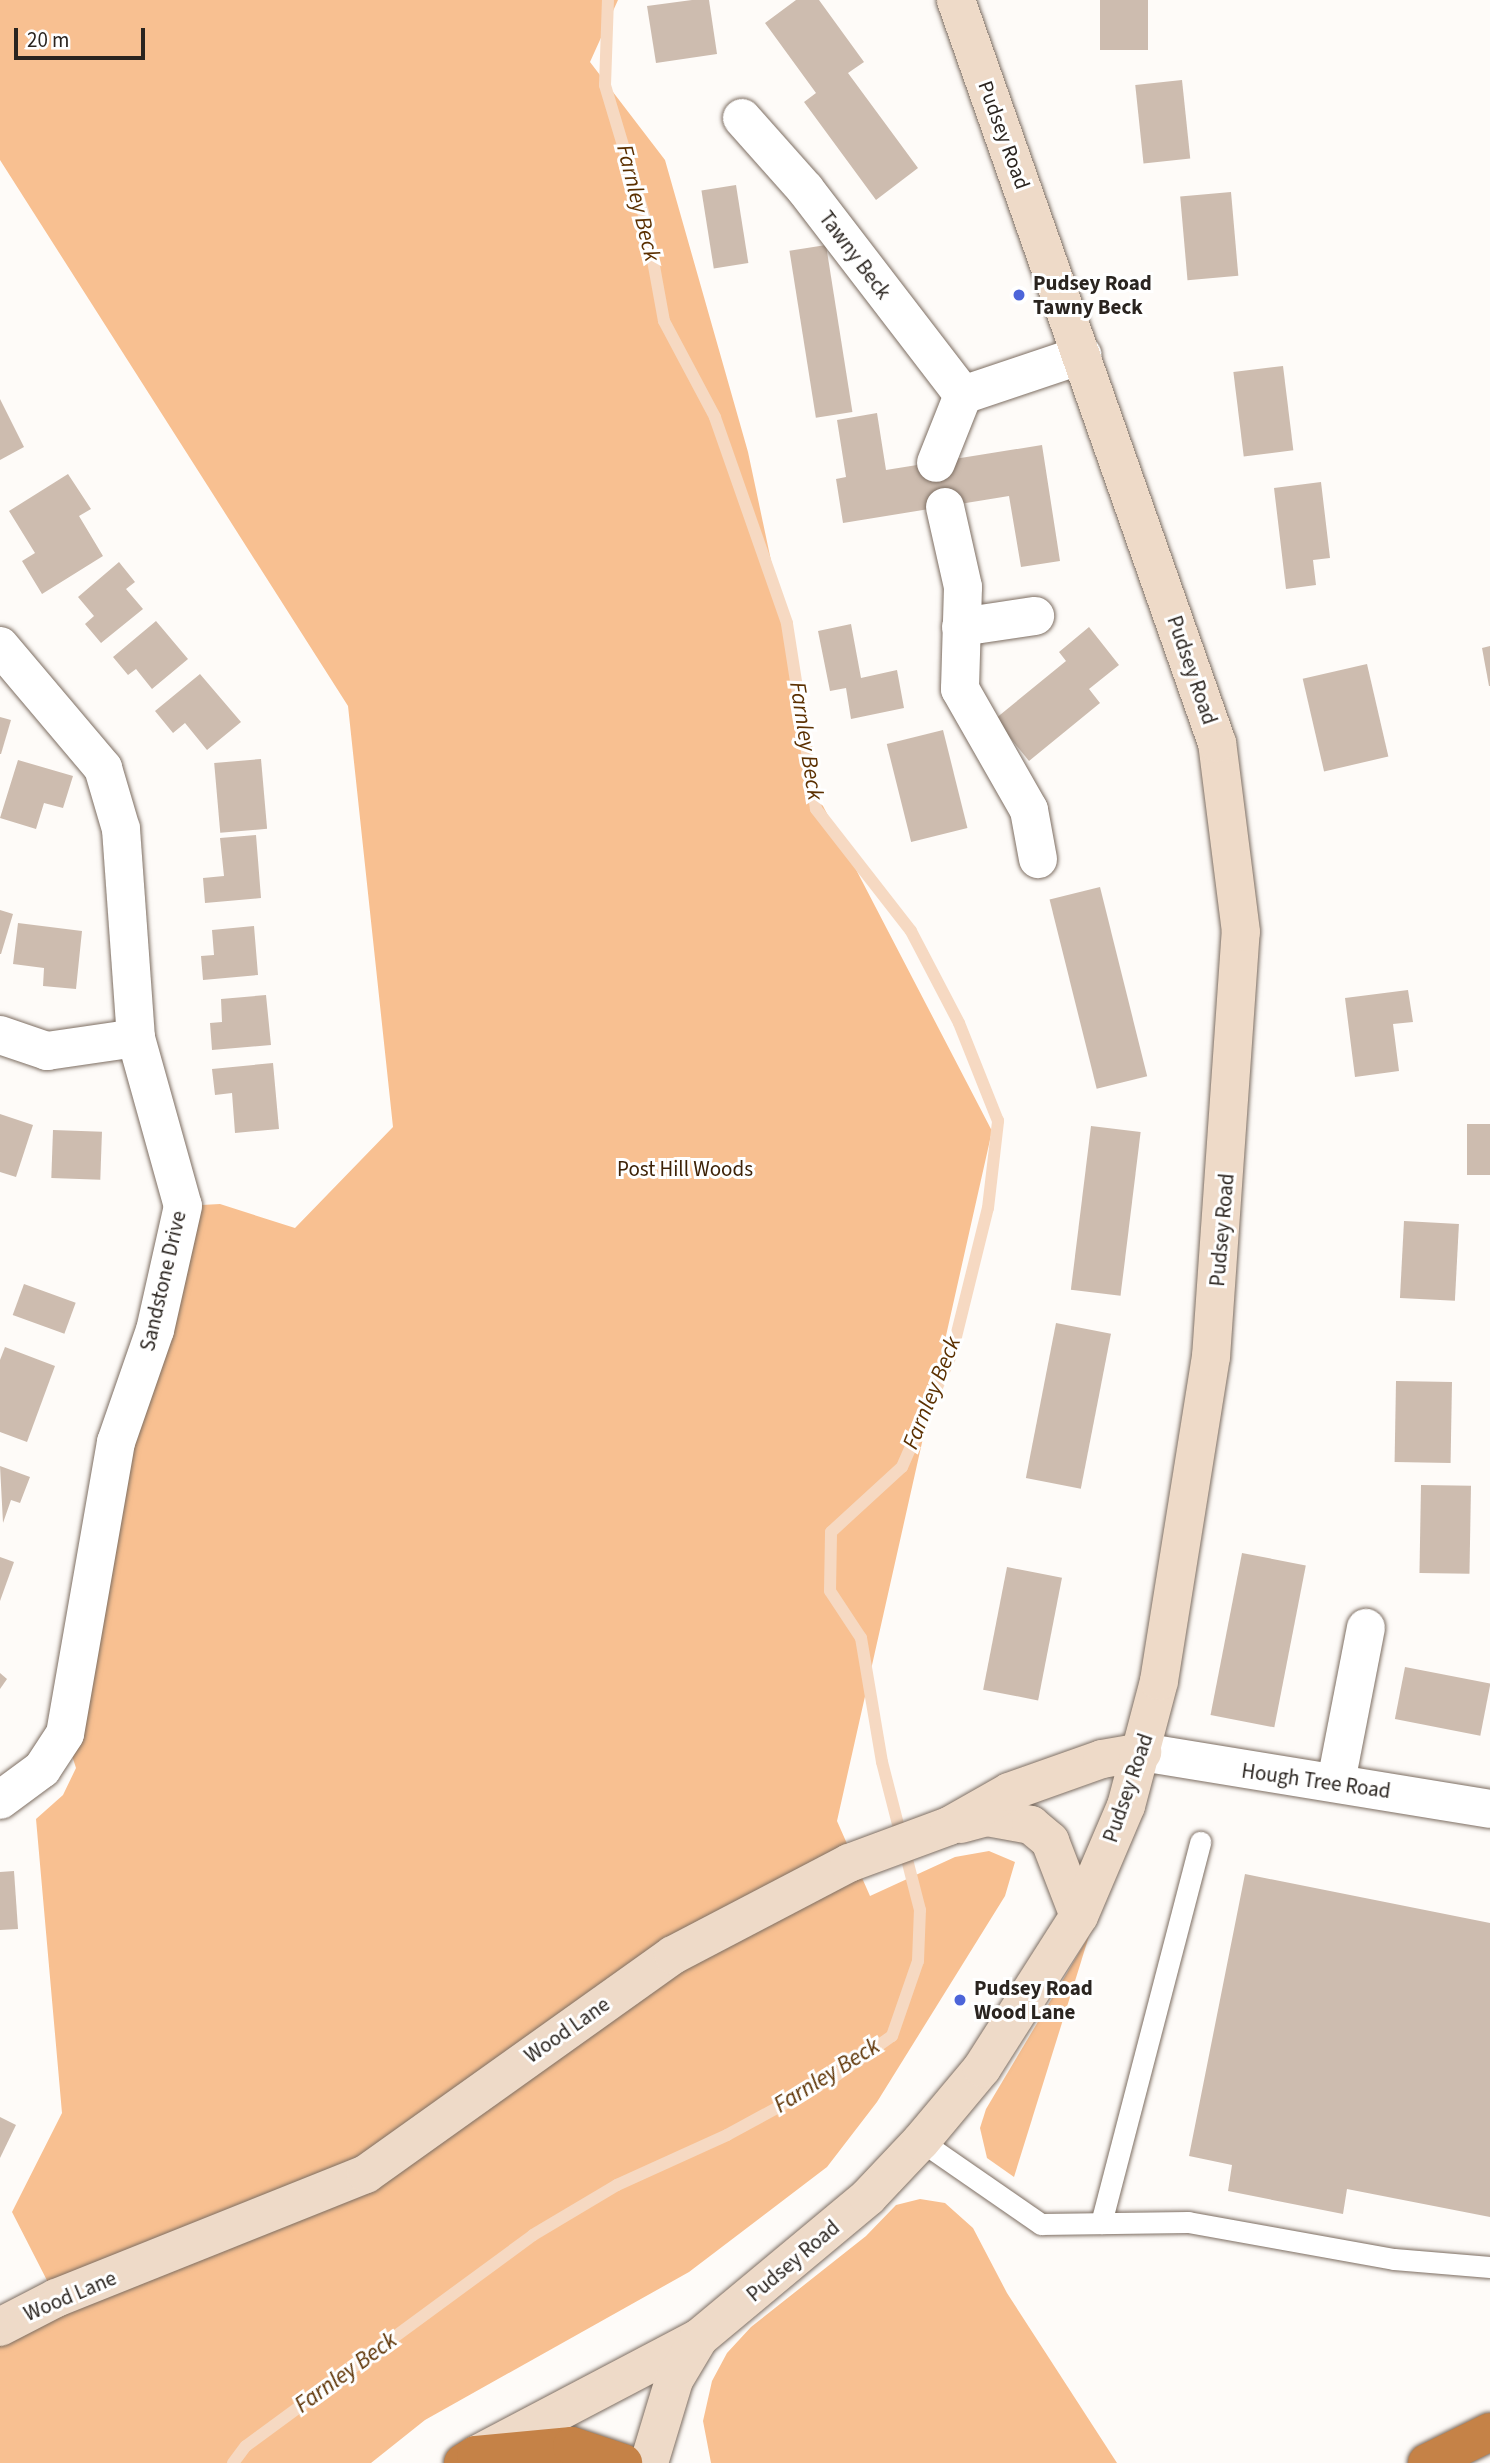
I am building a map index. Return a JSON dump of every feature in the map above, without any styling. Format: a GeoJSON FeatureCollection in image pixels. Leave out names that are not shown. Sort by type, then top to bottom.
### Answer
{"type":"FeatureCollection","features":[{"type":"Feature","properties":{"kind":"highway"},"geometry":{"type":"LineString","coordinates":[[1427,2463],[1490,2432]]}},
{"type":"Feature","properties":{"kind":"highway"},"geometry":{"type":"LineString","coordinates":[[470,2459],[572,2446],[623,2463]]}},
{"type":"Feature","properties":{"kind":"main road","name":"Pudsey Road"},"geometry":{"type":"LineString","coordinates":[[470,2459],[699,2337],[868,2197],[921,2141],[982,2067],[1079,1916],[1126,1806],[1159,1681],[1211,1356],[1241,932],[1217,743],[956,0]]}},
{"type":"Feature","properties":{"kind":"main road","name":"Wood Lane"},"geometry":{"type":"LineString","coordinates":[[0,2327],[56,2298],[366,2174],[673,1955],[849,1863],[949,1826],[1009,1792],[1102,1759],[1142,1752]]}},
{"type":"Feature","properties":{"kind":"main road"},"geometry":{"type":"LineString","coordinates":[[949,1826],[987,1817],[1031,1825],[1050,1841],[1079,1916]]}},
{"type":"Feature","properties":{"kind":"main road","name":"Pudsey Road"},"geometry":{"type":"LineString","coordinates":[[649,2463],[674,2380],[699,2337]]}},
{"type":"Feature","properties":{"kind":"street","name":"Tawny Beck"},"geometry":{"type":"LineString","coordinates":[[742,118],[805,189],[962,395]]}},
{"type":"Feature","properties":{"kind":"street"},"geometry":{"type":"LineString","coordinates":[[936,463],[962,395],[1082,355]]}},
{"type":"Feature","properties":{"kind":"street"},"geometry":{"type":"LineString","coordinates":[[945,507],[963,587],[960,689],[1029,810],[1038,859]]}},
{"type":"Feature","properties":{"kind":"street"},"geometry":{"type":"LineString","coordinates":[[961,627],[1035,616]]}},
{"type":"Feature","properties":{"kind":"street","name":"Sandstone Drive"},"geometry":{"type":"LineString","coordinates":[[0,646],[103,768],[121,829],[135,1038],[183,1206],[155,1330],[116,1442],[65,1734],[42,1769],[0,1800]]}},
{"type":"Feature","properties":{"kind":"street"},"geometry":{"type":"LineString","coordinates":[[0,1035],[47,1051],[135,1038]]}},
{"type":"Feature","properties":{"kind":"street"},"geometry":{"type":"LineString","coordinates":[[1336,1782],[1366,1628]]}},
{"type":"Feature","properties":{"kind":"street","name":"Hough Tree Road"},"geometry":{"type":"LineString","coordinates":[[1142,1752],[1202,1765],[1336,1782],[1490,1809]]}},
{"type":"Feature","properties":{"kind":"lane"},"geometry":{"type":"LineString","coordinates":[[1101,2223],[1200,1842]]}},
{"type":"Feature","properties":{"kind":"lane"},"geometry":{"type":"LineString","coordinates":[[921,2141],[1041,2224],[1188,2222],[1394,2259],[1490,2267]]}},
{"type":"Feature","properties":{"kind":"green space","name":"Post Hill Woods"},"geometry":{"type":"Polygon","coordinates":[[[0,0],[618,0],[590,62],[665,160],[748,452],[823,806],[992,1131],[837,1821],[870,1896],[955,1857],[989,1851],[1015,1862],[1005,1896],[877,2102],[827,2167],[689,2272],[425,2420],[371,2463],[0,2463],[0,2327],[56,2298],[12,2212],[62,2113],[36,1819],[63,1795],[76,1768],[65,1734],[183,1206],[220,1204],[295,1228],[393,1127],[348,706],[0,160],[0,0]]]}},
{"type":"Feature","properties":{"kind":"green space"},"geometry":{"type":"Polygon","coordinates":[[[1089,1936],[1014,2177],[987,2158],[980,2128],[986,2109],[1089,1936]]]}},
{"type":"Feature","properties":{"kind":"green space"},"geometry":{"type":"Polygon","coordinates":[[[920,2199],[945,2203],[973,2228],[1007,2293],[1117,2463],[711,2463],[703,2421],[712,2381],[727,2353],[751,2327],[866,2236],[896,2205],[920,2199]]]}},
{"type":"Feature","properties":{"kind":"building"},"geometry":{"type":"Polygon","coordinates":[[[709,0],[717,54],[656,63],[647,6],[709,0]]]}},
{"type":"Feature","properties":{"kind":"building"},"geometry":{"type":"Polygon","coordinates":[[[796,0],[819,0],[864,62],[848,73],[918,168],[876,200],[804,102],[816,93],[765,23],[796,0]]]}},
{"type":"Feature","properties":{"kind":"building"},"geometry":{"type":"Polygon","coordinates":[[[1100,0],[1148,0],[1148,50],[1100,50],[1100,0]]]}},
{"type":"Feature","properties":{"kind":"building"},"geometry":{"type":"Polygon","coordinates":[[[1182,80],[1190,159],[1144,163],[1135,85],[1182,80]]]}},
{"type":"Feature","properties":{"kind":"building"},"geometry":{"type":"Polygon","coordinates":[[[736,185],[748,263],[714,269],[701,190],[736,185]]]}},
{"type":"Feature","properties":{"kind":"building"},"geometry":{"type":"Polygon","coordinates":[[[1231,192],[1238,276],[1188,280],[1180,196],[1231,192]]]}},
{"type":"Feature","properties":{"kind":"building"},"geometry":{"type":"Polygon","coordinates":[[[826,245],[852,412],[816,418],[789,251],[826,245]]]}},
{"type":"Feature","properties":{"kind":"building"},"geometry":{"type":"Polygon","coordinates":[[[1283,366],[1293,450],[1244,456],[1233,372],[1283,366]]]}},
{"type":"Feature","properties":{"kind":"building"},"geometry":{"type":"Polygon","coordinates":[[[0,399],[24,447],[0,460],[0,399]]]}},
{"type":"Feature","properties":{"kind":"building"},"geometry":{"type":"Polygon","coordinates":[[[877,413],[886,470],[1042,445],[1060,561],[1021,567],[1009,496],[843,523],[836,479],[846,477],[837,420],[877,413]]]}},
{"type":"Feature","properties":{"kind":"building"},"geometry":{"type":"Polygon","coordinates":[[[68,474],[91,509],[79,516],[103,556],[42,594],[22,561],[35,553],[9,511],[68,474]]]}},
{"type":"Feature","properties":{"kind":"building"},"geometry":{"type":"Polygon","coordinates":[[[1321,482],[1330,558],[1313,560],[1316,585],[1286,589],[1274,488],[1321,482]]]}},
{"type":"Feature","properties":{"kind":"building"},"geometry":{"type":"Polygon","coordinates":[[[119,562],[135,582],[126,589],[143,609],[101,643],[85,624],[94,616],[78,597],[119,562]]]}},
{"type":"Feature","properties":{"kind":"building"},"geometry":{"type":"Polygon","coordinates":[[[156,621],[188,659],[152,689],[136,669],[128,675],[113,657],[156,621]]]}},
{"type":"Feature","properties":{"kind":"building"},"geometry":{"type":"Polygon","coordinates":[[[851,624],[861,678],[897,670],[904,708],[851,719],[846,688],[830,691],[818,631],[851,624]]]}},
{"type":"Feature","properties":{"kind":"building"},"geometry":{"type":"Polygon","coordinates":[[[1089,627],[1119,665],[1089,689],[1100,703],[1029,761],[995,719],[1066,661],[1059,652],[1089,627]]]}},
{"type":"Feature","properties":{"kind":"building"},"geometry":{"type":"Polygon","coordinates":[[[1490,646],[1490,686],[1489,686],[1482,648],[1490,646]]]}},
{"type":"Feature","properties":{"kind":"building"},"geometry":{"type":"Polygon","coordinates":[[[1367,664],[1388,757],[1324,771],[1303,679],[1367,664]]]}},
{"type":"Feature","properties":{"kind":"building"},"geometry":{"type":"Polygon","coordinates":[[[200,674],[241,722],[207,750],[185,723],[173,733],[155,711],[200,674]]]}},
{"type":"Feature","properties":{"kind":"building"},"geometry":{"type":"Polygon","coordinates":[[[0,717],[11,720],[1,754],[0,754],[0,717]]]}},
{"type":"Feature","properties":{"kind":"building"},"geometry":{"type":"Polygon","coordinates":[[[943,730],[967,828],[911,842],[887,744],[943,730]]]}},
{"type":"Feature","properties":{"kind":"building"},"geometry":{"type":"Polygon","coordinates":[[[261,759],[267,829],[220,833],[214,763],[261,759]]]}},
{"type":"Feature","properties":{"kind":"building"},"geometry":{"type":"Polygon","coordinates":[[[18,760],[73,776],[63,808],[44,803],[36,829],[0,818],[18,760]]]}},
{"type":"Feature","properties":{"kind":"building"},"geometry":{"type":"Polygon","coordinates":[[[256,835],[261,898],[205,903],[203,878],[224,876],[220,838],[256,835]]]}},
{"type":"Feature","properties":{"kind":"building"},"geometry":{"type":"Polygon","coordinates":[[[1100,887],[1147,1076],[1097,1089],[1050,900],[1100,887]]]}},
{"type":"Feature","properties":{"kind":"building"},"geometry":{"type":"Polygon","coordinates":[[[0,910],[13,914],[1,954],[0,954],[0,910]]]}},
{"type":"Feature","properties":{"kind":"building"},"geometry":{"type":"Polygon","coordinates":[[[18,923],[82,931],[76,989],[43,986],[44,968],[13,964],[18,923]]]}},
{"type":"Feature","properties":{"kind":"building"},"geometry":{"type":"Polygon","coordinates":[[[254,926],[258,975],[203,980],[201,956],[214,955],[212,930],[254,926]]]}},
{"type":"Feature","properties":{"kind":"building"},"geometry":{"type":"Polygon","coordinates":[[[1408,990],[1413,1022],[1393,1024],[1399,1071],[1355,1077],[1345,998],[1408,990]]]}},
{"type":"Feature","properties":{"kind":"building"},"geometry":{"type":"Polygon","coordinates":[[[266,995],[271,1045],[212,1050],[210,1023],[222,1022],[221,999],[266,995]]]}},
{"type":"Feature","properties":{"kind":"building"},"geometry":{"type":"Polygon","coordinates":[[[273,1063],[279,1129],[235,1133],[232,1093],[215,1095],[212,1069],[273,1063]]]}},
{"type":"Feature","properties":{"kind":"building"},"geometry":{"type":"Polygon","coordinates":[[[0,1114],[33,1125],[16,1177],[0,1172],[0,1114]]]}},
{"type":"Feature","properties":{"kind":"building"},"geometry":{"type":"Polygon","coordinates":[[[1467,1124],[1490,1124],[1490,1175],[1467,1175],[1467,1124]]]}},
{"type":"Feature","properties":{"kind":"building"},"geometry":{"type":"Polygon","coordinates":[[[1091,1126],[1141,1132],[1121,1296],[1071,1290],[1091,1126]]]}},
{"type":"Feature","properties":{"kind":"building"},"geometry":{"type":"Polygon","coordinates":[[[53,1130],[102,1132],[100,1180],[51,1178],[53,1130]]]}},
{"type":"Feature","properties":{"kind":"building"},"geometry":{"type":"Polygon","coordinates":[[[1404,1221],[1459,1224],[1455,1301],[1400,1298],[1404,1221]]]}},
{"type":"Feature","properties":{"kind":"building"},"geometry":{"type":"Polygon","coordinates":[[[24,1284],[76,1303],[64,1334],[13,1315],[24,1284]]]}},
{"type":"Feature","properties":{"kind":"building"},"geometry":{"type":"Polygon","coordinates":[[[1056,1323],[1111,1334],[1081,1489],[1026,1478],[1056,1323]]]}},
{"type":"Feature","properties":{"kind":"building"},"geometry":{"type":"Polygon","coordinates":[[[5,1347],[55,1366],[27,1442],[0,1432],[0,1360],[5,1347]]]}},
{"type":"Feature","properties":{"kind":"building"},"geometry":{"type":"Polygon","coordinates":[[[1396,1381],[1452,1382],[1451,1463],[1395,1462],[1396,1381]]]}},
{"type":"Feature","properties":{"kind":"building"},"geometry":{"type":"Polygon","coordinates":[[[0,1466],[30,1477],[20,1503],[11,1500],[3,1523],[0,1466]]]}},
{"type":"Feature","properties":{"kind":"building"},"geometry":{"type":"Polygon","coordinates":[[[1421,1485],[1471,1486],[1469,1574],[1419,1573],[1421,1485]]]}},
{"type":"Feature","properties":{"kind":"building"},"geometry":{"type":"Polygon","coordinates":[[[1242,1553],[1306,1565],[1274,1727],[1211,1715],[1242,1553]]]}},
{"type":"Feature","properties":{"kind":"building"},"geometry":{"type":"Polygon","coordinates":[[[0,1557],[14,1562],[0,1601],[0,1557]]]}},
{"type":"Feature","properties":{"kind":"building"},"geometry":{"type":"Polygon","coordinates":[[[1007,1567],[1062,1578],[1038,1700],[983,1690],[1007,1567]]]}},
{"type":"Feature","properties":{"kind":"building"},"geometry":{"type":"Polygon","coordinates":[[[1405,1667],[1490,1684],[1480,1736],[1395,1719],[1405,1667]]]}},
{"type":"Feature","properties":{"kind":"building"},"geometry":{"type":"Polygon","coordinates":[[[0,1673],[7,1679],[0,1689],[0,1673]]]}},
{"type":"Feature","properties":{"kind":"building"},"geometry":{"type":"Polygon","coordinates":[[[14,1871],[18,1929],[0,1930],[0,1872],[14,1871]]]}},
{"type":"Feature","properties":{"kind":"building"},"geometry":{"type":"Polygon","coordinates":[[[1245,1874],[1490,1923],[1490,2217],[1347,2189],[1343,2214],[1228,2191],[1232,2165],[1189,2156],[1245,1874]]]}},
{"type":"Feature","properties":{"kind":"building"},"geometry":{"type":"Polygon","coordinates":[[[0,2117],[16,2125],[0,2158],[0,2117]]]}},
{"type":"Feature","properties":{"kind":"waterway","name":"Farnley Beck"},"geometry":{"type":"LineString","coordinates":[[233,2463],[246,2446],[533,2235],[617,2185],[727,2135],[834,2077],[892,2036],[918,1961],[920,1910],[882,1762],[861,1638],[830,1591],[831,1532],[902,1467],[952,1353],[988,1208],[998,1121],[959,1023],[911,931],[816,809],[787,623],[715,417],[664,321],[646,222],[605,85],[608,0]]}},
{"type":"Feature","properties":{"kind":"place","name":"Pudsey Road Tawny Beck"},"geometry":{"type":"Point","coordinates":[1019,295]}},
{"type":"Feature","properties":{"kind":"place","name":"Pudsey Road Wood Lane"},"geometry":{"type":"Point","coordinates":[960,2000]}}]}
